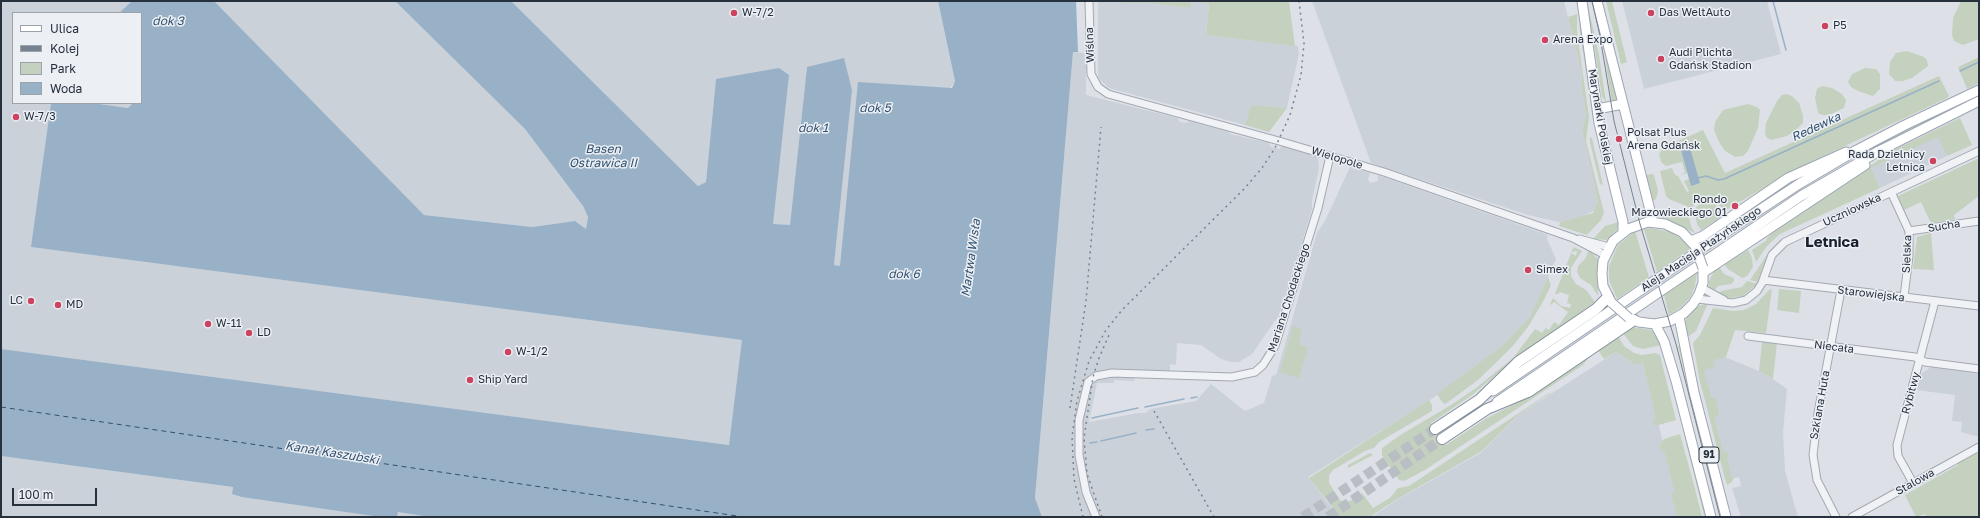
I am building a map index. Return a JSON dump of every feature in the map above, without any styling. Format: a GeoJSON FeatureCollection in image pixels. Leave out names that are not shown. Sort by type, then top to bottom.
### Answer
{"type":"FeatureCollection","features":[{"type":"Feature","properties":{"kind":"highway"},"geometry":{"type":"LineString","coordinates":[[1479,400],[1518,362],[1610,300]]}},
{"type":"Feature","properties":{"kind":"highway"},"geometry":{"type":"LineString","coordinates":[[1487,409],[1528,392],[1632,319]]}},
{"type":"Feature","properties":{"kind":"highway","name":"Aleja Macieja Płażyńskiego"},"geometry":{"type":"LineString","coordinates":[[1435,429],[1479,400]]}},
{"type":"Feature","properties":{"kind":"highway","name":"Aleja Macieja Płażyńskiego"},"geometry":{"type":"LineString","coordinates":[[1442,439],[1487,409]]}},
{"type":"Feature","properties":{"kind":"main road","name":"Marynarki Polskiej"},"geometry":{"type":"LineString","coordinates":[[1582,1],[1602,136],[1623,222],[1623,232]]}},
{"type":"Feature","properties":{"kind":"main road","name":"Marynarki Polskiej"},"geometry":{"type":"LineString","coordinates":[[1597,1],[1652,222]]}},
{"type":"Feature","properties":{"kind":"main road","name":"Aleja Macieja Płażyńskiego"},"geometry":{"type":"LineString","coordinates":[[1479,400],[1756,212],[1855,151],[1979,90]]}},
{"type":"Feature","properties":{"kind":"main road","name":"Aleja Macieja Płażyńskiego"},"geometry":{"type":"LineString","coordinates":[[1487,409],[1771,215],[1841,172],[1900,140],[1976,103]]}},
{"type":"Feature","properties":{"kind":"main road"},"geometry":{"type":"LineString","coordinates":[[1598,110],[1623,104]]}},
{"type":"Feature","properties":{"kind":"main road"},"geometry":{"type":"LineString","coordinates":[[1704,270],[1818,197],[1900,140]]}},
{"type":"Feature","properties":{"kind":"main road"},"geometry":{"type":"LineString","coordinates":[[1693,243],[1788,178],[1842,152],[1855,151]]}},
{"type":"Feature","properties":{"kind":"main road"},"geometry":{"type":"LineString","coordinates":[[1652,222],[1671,226],[1693,243],[1704,270],[1702,288],[1689,309],[1679,317],[1670,321],[1655,324],[1632,319],[1610,300],[1602,280],[1602,267],[1609,246],[1623,232],[1636,225],[1652,222]]}},
{"type":"Feature","properties":{"kind":"main road","name":"91"},"geometry":{"type":"LineString","coordinates":[[1679,317],[1694,392],[1726,517]]}},
{"type":"Feature","properties":{"kind":"main road","name":"91"},"geometry":{"type":"LineString","coordinates":[[1655,324],[1664,341],[1676,381],[1711,517]]}},
{"type":"Feature","properties":{"kind":"street","name":"Wiślna"},"geometry":{"type":"LineString","coordinates":[[1089,1],[1090,66],[1091,74],[1098,87]]}},
{"type":"Feature","properties":{"kind":"street","name":"Wielopole"},"geometry":{"type":"LineString","coordinates":[[1098,87],[1108,94],[1330,156],[1398,177],[1573,238],[1609,246]]}},
{"type":"Feature","properties":{"kind":"street","name":"Uczniowska"},"geometry":{"type":"LineString","coordinates":[[1696,299],[1729,303],[1738,302],[1752,296],[1763,280],[1772,255],[1785,242],[1979,151]]}},
{"type":"Feature","properties":{"kind":"street","name":"Mariana Chodackiego"},"geometry":{"type":"LineString","coordinates":[[1096,517],[1088,496],[1079,455],[1081,406],[1088,382],[1093,377],[1112,373],[1232,377],[1255,372],[1264,365],[1271,356],[1275,346],[1318,208],[1330,156]]}},
{"type":"Feature","properties":{"kind":"street","name":"Sielska"},"geometry":{"type":"LineString","coordinates":[[1891,192],[1909,231],[1909,256],[1904,297]]}},
{"type":"Feature","properties":{"kind":"street","name":"Sucha"},"geometry":{"type":"LineString","coordinates":[[1909,231],[1979,221]]}},
{"type":"Feature","properties":{"kind":"street","name":"Wielopole"},"geometry":{"type":"LineString","coordinates":[[1573,238],[1605,255]]}},
{"type":"Feature","properties":{"kind":"street","name":"Starowiejska"},"geometry":{"type":"LineString","coordinates":[[1763,280],[1979,306]]}},
{"type":"Feature","properties":{"kind":"street"},"geometry":{"type":"LineString","coordinates":[[1702,288],[1729,303]]}},
{"type":"Feature","properties":{"kind":"street","name":"Szklana Huta"},"geometry":{"type":"LineString","coordinates":[[1836,517],[1817,480],[1813,455],[1817,419],[1841,290]]}},
{"type":"Feature","properties":{"kind":"street","name":"Rybitwy"},"geometry":{"type":"LineString","coordinates":[[1913,483],[1898,456],[1897,445],[1935,301]]}},
{"type":"Feature","properties":{"kind":"street","name":"Niecała"},"geometry":{"type":"LineString","coordinates":[[1748,336],[1914,357],[1925,362],[1979,369]]}},
{"type":"Feature","properties":{"kind":"street","name":"Stalowa"},"geometry":{"type":"LineString","coordinates":[[1852,517],[1979,447]]}},
{"type":"Feature","properties":{"kind":"shaded area"},"geometry":{"type":"Polygon","coordinates":[[[1,1],[132,1],[120,12],[12,12],[12,104],[51,104],[32,247],[743,340],[729,445],[1,349],[1,1]]]}},
{"type":"Feature","properties":{"kind":"shaded area"},"geometry":{"type":"Polygon","coordinates":[[[214,1],[395,1],[525,129],[583,206],[588,217],[586,229],[575,221],[532,227],[424,215],[214,1]]]}},
{"type":"Feature","properties":{"kind":"shaded area"},"geometry":{"type":"Polygon","coordinates":[[[511,1],[938,1],[955,81],[840,266],[834,265],[852,90],[807,67],[790,226],[772,224],[789,75],[716,79],[706,182],[698,186],[511,1]]]}},
{"type":"Feature","properties":{"kind":"shaded area"},"geometry":{"type":"Polygon","coordinates":[[[1098,1],[1146,3],[1190,8],[1192,1],[1209,4],[1206,35],[1298,46],[1299,54],[1287,108],[1251,105],[1245,125],[1109,88],[1098,78],[1098,1]]]}},
{"type":"Feature","properties":{"kind":"shaded area"},"geometry":{"type":"Polygon","coordinates":[[[1312,1],[1564,1],[1582,74],[1581,84],[1586,116],[1582,129],[1598,202],[1595,210],[1581,217],[1559,222],[1528,215],[1371,163],[1312,1]]]}},
{"type":"Feature","properties":{"kind":"shaded area"},"geometry":{"type":"Polygon","coordinates":[[[1622,1],[1767,1],[1781,54],[1644,89],[1622,1]]]}},
{"type":"Feature","properties":{"kind":"shaded area"},"geometry":{"type":"Polygon","coordinates":[[[1073,52],[1086,53],[1086,95],[1177,118],[1180,122],[1186,123],[1189,121],[1229,132],[1230,134],[1269,143],[1271,147],[1279,149],[1282,146],[1318,156],[1319,169],[1312,200],[1312,210],[1279,315],[1252,354],[1239,362],[1231,362],[1221,359],[1201,345],[1177,343],[1176,365],[1170,364],[1170,371],[1135,370],[1134,381],[1114,380],[1114,383],[1097,383],[1089,422],[1138,413],[1146,413],[1150,409],[1196,401],[1211,384],[1245,411],[1264,403],[1272,376],[1276,375],[1317,233],[1325,221],[1350,167],[1370,173],[1368,179],[1370,183],[1378,181],[1378,175],[1548,235],[1547,239],[1556,259],[1531,317],[1519,330],[1502,346],[1433,398],[1308,477],[1339,517],[1042,517],[1035,498],[1073,52]]]}},
{"type":"Feature","properties":{"kind":"shaded area"},"geometry":{"type":"Polygon","coordinates":[[[99,104],[132,104],[128,108],[99,104]]]}},
{"type":"Feature","properties":{"kind":"shaded area"},"geometry":{"type":"Polygon","coordinates":[[[1938,136],[1947,156],[1880,188],[1871,168],[1938,136]]]}},
{"type":"Feature","properties":{"kind":"shaded area"},"geometry":{"type":"Polygon","coordinates":[[[1616,352],[1636,365],[1643,363],[1682,517],[1372,517],[1395,501],[1482,452],[1518,415],[1616,352]]]}},
{"type":"Feature","properties":{"kind":"shaded area"},"geometry":{"type":"Polygon","coordinates":[[[1715,353],[1759,371],[1787,389],[1783,432],[1785,471],[1798,517],[1741,517],[1732,488],[1741,486],[1739,477],[1725,480],[1699,377],[1715,353]]]}},
{"type":"Feature","properties":{"kind":"shaded area"},"geometry":{"type":"Polygon","coordinates":[[[1931,367],[1979,374],[1979,437],[1961,432],[1962,422],[1952,421],[1955,395],[1916,390],[1921,374],[1931,367]]]}},
{"type":"Feature","properties":{"kind":"shaded area"},"geometry":{"type":"Polygon","coordinates":[[[1,456],[233,487],[232,494],[380,517],[1,517],[1,456]]]}},
{"type":"Feature","properties":{"kind":"shaded area"},"geometry":{"type":"Polygon","coordinates":[[[398,512],[430,517],[397,517],[398,512]]]}},
{"type":"Feature","properties":{"kind":"green space"},"geometry":{"type":"Polygon","coordinates":[[[1120,1],[1192,1],[1190,8],[1146,3],[1124,3],[1120,1]]]}},
{"type":"Feature","properties":{"kind":"green space"},"geometry":{"type":"Polygon","coordinates":[[[1194,1],[1289,1],[1295,46],[1206,35],[1209,4],[1194,1]]]}},
{"type":"Feature","properties":{"kind":"green space"},"geometry":{"type":"Polygon","coordinates":[[[1587,1],[1599,55],[1606,102],[1602,97],[1593,37],[1588,22],[1587,1]]]}},
{"type":"Feature","properties":{"kind":"green space"},"geometry":{"type":"Polygon","coordinates":[[[1606,1],[1612,1],[1627,62],[1621,64],[1606,1]]]}},
{"type":"Feature","properties":{"kind":"green space"},"geometry":{"type":"Polygon","coordinates":[[[1961,1],[1979,1],[1979,39],[1963,45],[1954,41],[1952,35],[1953,18],[1961,1]]]}},
{"type":"Feature","properties":{"kind":"green space"},"geometry":{"type":"Polygon","coordinates":[[[1578,5],[1580,10],[1595,121],[1593,119],[1580,32],[1578,5]]]}},
{"type":"Feature","properties":{"kind":"green space"},"geometry":{"type":"Polygon","coordinates":[[[1577,14],[1577,32],[1589,117],[1586,141],[1604,213],[1601,220],[1587,235],[1559,226],[1560,222],[1593,213],[1598,202],[1582,129],[1586,116],[1581,84],[1582,74],[1568,17],[1577,14]]]}},
{"type":"Feature","properties":{"kind":"green space"},"geometry":{"type":"Polygon","coordinates":[[[1601,34],[1619,100],[1612,104],[1604,50],[1601,34]]]}},
{"type":"Feature","properties":{"kind":"green space"},"geometry":{"type":"Polygon","coordinates":[[[1907,51],[1924,57],[1927,60],[1928,66],[1912,78],[1903,81],[1895,81],[1889,74],[1890,62],[1896,53],[1907,51]]]}},
{"type":"Feature","properties":{"kind":"green space"},"geometry":{"type":"Polygon","coordinates":[[[1979,57],[1979,83],[1967,89],[1958,67],[1979,57]]]}},
{"type":"Feature","properties":{"kind":"green space"},"geometry":{"type":"Polygon","coordinates":[[[1865,68],[1876,69],[1880,74],[1880,89],[1873,96],[1858,91],[1851,87],[1848,82],[1852,74],[1865,68]]]}},
{"type":"Feature","properties":{"kind":"green space"},"geometry":{"type":"Polygon","coordinates":[[[1939,76],[1949,96],[1796,169],[1724,211],[1714,198],[1708,196],[1702,197],[1691,208],[1669,199],[1666,196],[1660,171],[1672,168],[1687,192],[1689,191],[1684,181],[1689,179],[1681,151],[1687,173],[1681,175],[1685,172],[1682,162],[1666,166],[1661,162],[1659,154],[1664,147],[1703,130],[1725,173],[1939,76]]]}},
{"type":"Feature","properties":{"kind":"green space"},"geometry":{"type":"Polygon","coordinates":[[[1822,86],[1832,88],[1842,94],[1846,100],[1844,108],[1829,115],[1822,115],[1818,113],[1815,98],[1817,89],[1822,86]]]}},
{"type":"Feature","properties":{"kind":"green space"},"geometry":{"type":"Polygon","coordinates":[[[1786,94],[1792,96],[1799,103],[1803,115],[1803,123],[1787,136],[1771,140],[1767,138],[1765,134],[1766,123],[1777,101],[1782,95],[1786,94]]]}},
{"type":"Feature","properties":{"kind":"green space"},"geometry":{"type":"Polygon","coordinates":[[[1748,104],[1757,107],[1760,110],[1758,128],[1748,151],[1743,156],[1735,157],[1725,151],[1719,142],[1714,130],[1715,122],[1723,110],[1748,104]]]}},
{"type":"Feature","properties":{"kind":"green space"},"geometry":{"type":"Polygon","coordinates":[[[1251,105],[1287,108],[1269,132],[1245,125],[1251,105]]]}},
{"type":"Feature","properties":{"kind":"green space"},"geometry":{"type":"Polygon","coordinates":[[[1952,106],[1954,109],[1888,142],[1886,139],[1952,106]]]}},
{"type":"Feature","properties":{"kind":"green space"},"geometry":{"type":"Polygon","coordinates":[[[1960,118],[1972,145],[1947,156],[1938,137],[1871,168],[1880,188],[1780,234],[1767,246],[1756,262],[1752,250],[1767,240],[1766,239],[1775,230],[1892,151],[1960,118]]]}},
{"type":"Feature","properties":{"kind":"green space"},"geometry":{"type":"Polygon","coordinates":[[[1590,137],[1592,138],[1603,185],[1600,184],[1590,137]]]}},
{"type":"Feature","properties":{"kind":"green space"},"geometry":{"type":"Polygon","coordinates":[[[1979,159],[1979,196],[1954,215],[1955,219],[1931,223],[1921,202],[1904,210],[1898,196],[1979,159]]]}},
{"type":"Feature","properties":{"kind":"green space"},"geometry":{"type":"Polygon","coordinates":[[[1646,175],[1654,175],[1658,191],[1656,199],[1650,203],[1646,175]]]}},
{"type":"Feature","properties":{"kind":"green space"},"geometry":{"type":"Polygon","coordinates":[[[1709,199],[1713,201],[1723,216],[1701,230],[1697,224],[1694,210],[1703,200],[1709,199]]]}},
{"type":"Feature","properties":{"kind":"green space"},"geometry":{"type":"Polygon","coordinates":[[[1673,209],[1688,214],[1691,226],[1695,233],[1662,218],[1655,212],[1673,209]]]}},
{"type":"Feature","properties":{"kind":"green space"},"geometry":{"type":"Polygon","coordinates":[[[1619,222],[1617,230],[1607,240],[1593,239],[1605,226],[1619,222]]]}},
{"type":"Feature","properties":{"kind":"green space"},"geometry":{"type":"Polygon","coordinates":[[[1650,228],[1672,232],[1683,240],[1690,249],[1657,272],[1644,229],[1650,228]]]}},
{"type":"Feature","properties":{"kind":"green space"},"geometry":{"type":"Polygon","coordinates":[[[1635,231],[1649,277],[1617,299],[1609,280],[1609,266],[1618,245],[1635,231]]]}},
{"type":"Feature","properties":{"kind":"green space"},"geometry":{"type":"Polygon","coordinates":[[[1931,233],[1934,270],[1913,269],[1917,237],[1931,233]]]}},
{"type":"Feature","properties":{"kind":"green space"},"geometry":{"type":"Polygon","coordinates":[[[1780,240],[1767,257],[1758,282],[1750,280],[1771,249],[1780,240]]]}},
{"type":"Feature","properties":{"kind":"green space"},"geometry":{"type":"Polygon","coordinates":[[[1574,247],[1582,251],[1571,268],[1571,276],[1576,284],[1586,290],[1595,302],[1515,359],[1472,395],[1431,423],[1446,445],[1487,418],[1532,395],[1618,336],[1624,346],[1634,353],[1642,355],[1655,353],[1660,355],[1676,420],[1655,426],[1653,419],[1656,418],[1643,363],[1636,365],[1616,352],[1604,359],[1598,350],[1590,356],[1583,365],[1425,470],[1404,481],[1399,480],[1382,455],[1382,448],[1476,388],[1513,358],[1535,329],[1542,333],[1546,328],[1549,330],[1554,322],[1559,325],[1568,312],[1554,302],[1551,305],[1550,304],[1553,298],[1561,306],[1570,308],[1571,304],[1567,303],[1569,295],[1560,292],[1555,294],[1571,253],[1576,256],[1577,251],[1571,252],[1574,247]]]}},
{"type":"Feature","properties":{"kind":"green space"},"geometry":{"type":"Polygon","coordinates":[[[1589,250],[1598,259],[1598,296],[1591,285],[1580,278],[1577,272],[1578,266],[1585,259],[1589,250]]]}},
{"type":"Feature","properties":{"kind":"green space"},"geometry":{"type":"Polygon","coordinates":[[[1748,250],[1752,258],[1753,267],[1747,276],[1742,278],[1728,269],[1724,264],[1748,250]]]}},
{"type":"Feature","properties":{"kind":"green space"},"geometry":{"type":"Polygon","coordinates":[[[1719,267],[1724,274],[1734,278],[1734,281],[1731,284],[1718,286],[1713,292],[1709,286],[1709,281],[1714,271],[1719,267]]]}},
{"type":"Feature","properties":{"kind":"green space"},"geometry":{"type":"Polygon","coordinates":[[[1697,272],[1695,286],[1690,298],[1680,308],[1669,315],[1664,295],[1697,272]]]}},
{"type":"Feature","properties":{"kind":"green space"},"geometry":{"type":"Polygon","coordinates":[[[1548,277],[1551,285],[1544,300],[1528,327],[1512,347],[1478,380],[1445,404],[1442,402],[1437,394],[1502,346],[1530,317],[1548,277]]]}},
{"type":"Feature","properties":{"kind":"green space"},"geometry":{"type":"Polygon","coordinates":[[[1747,281],[1757,284],[1743,296],[1730,298],[1718,295],[1721,291],[1742,287],[1747,281]]]}},
{"type":"Feature","properties":{"kind":"green space"},"geometry":{"type":"Polygon","coordinates":[[[1772,289],[1766,333],[1735,330],[1726,357],[1714,360],[1715,366],[1704,371],[1711,397],[1716,399],[1719,415],[1714,418],[1723,451],[1727,452],[1730,456],[1727,458],[1732,478],[1734,477],[1732,482],[1727,485],[1699,377],[1693,343],[1700,335],[1713,308],[1733,311],[1744,310],[1756,304],[1769,290],[1772,289]]]}},
{"type":"Feature","properties":{"kind":"green space"},"geometry":{"type":"Polygon","coordinates":[[[1779,289],[1801,291],[1799,313],[1777,310],[1779,289]]]}},
{"type":"Feature","properties":{"kind":"green space"},"geometry":{"type":"Polygon","coordinates":[[[1708,303],[1696,331],[1686,338],[1684,324],[1687,317],[1698,306],[1708,303]]]}},
{"type":"Feature","properties":{"kind":"green space"},"geometry":{"type":"Polygon","coordinates":[[[1293,326],[1302,329],[1299,344],[1308,348],[1299,378],[1280,372],[1293,326]]]}},
{"type":"Feature","properties":{"kind":"green space"},"geometry":{"type":"Polygon","coordinates":[[[1633,327],[1651,330],[1657,335],[1662,345],[1643,349],[1633,346],[1622,332],[1633,327]]]}},
{"type":"Feature","properties":{"kind":"green space"},"geometry":{"type":"Polygon","coordinates":[[[1762,342],[1777,343],[1773,379],[1759,371],[1762,342]]]}},
{"type":"Feature","properties":{"kind":"green space"},"geometry":{"type":"Polygon","coordinates":[[[1678,346],[1680,346],[1723,517],[1717,502],[1678,346]]]}},
{"type":"Feature","properties":{"kind":"green space"},"geometry":{"type":"Polygon","coordinates":[[[1549,393],[1552,394],[1549,394],[1518,415],[1482,451],[1394,501],[1370,517],[1340,517],[1309,478],[1429,400],[1432,405],[1432,411],[1379,442],[1374,448],[1365,451],[1333,470],[1329,475],[1329,483],[1340,500],[1345,502],[1350,501],[1362,493],[1373,508],[1390,498],[1398,488],[1409,486],[1549,393]]]}},
{"type":"Feature","properties":{"kind":"green space"},"geometry":{"type":"Polygon","coordinates":[[[1680,434],[1702,517],[1677,517],[1671,493],[1675,493],[1664,450],[1661,451],[1660,445],[1664,439],[1680,434]]]}},
{"type":"Feature","properties":{"kind":"green space"},"geometry":{"type":"Polygon","coordinates":[[[1684,434],[1686,435],[1708,517],[1704,515],[1684,434]]]}},
{"type":"Feature","properties":{"kind":"green space"},"geometry":{"type":"Polygon","coordinates":[[[1977,451],[1979,456],[1979,517],[1926,517],[1925,514],[1916,517],[1905,495],[1958,465],[1957,462],[1977,451]]]}},
{"type":"Feature","properties":{"kind":"green space"},"geometry":{"type":"Polygon","coordinates":[[[1370,453],[1373,455],[1348,468],[1348,465],[1370,453]]]}},
{"type":"Feature","properties":{"kind":"water"},"geometry":{"type":"Polygon","coordinates":[[[132,1],[214,1],[424,215],[532,227],[575,221],[586,229],[588,217],[583,206],[525,129],[395,1],[511,1],[698,186],[706,182],[716,79],[779,68],[789,75],[773,224],[790,225],[807,67],[844,58],[852,90],[834,265],[840,266],[858,82],[952,88],[955,81],[938,1],[1076,1],[1078,52],[1073,52],[1035,498],[1042,517],[430,517],[398,512],[397,517],[380,517],[242,497],[232,494],[233,487],[1,456],[1,349],[729,445],[742,340],[31,247],[51,104],[99,104],[128,108],[132,104],[142,104],[142,12],[120,12],[132,1]]]}},
{"type":"Feature","properties":{"kind":"water"},"geometry":{"type":"Polygon","coordinates":[[[1690,148],[1700,183],[1691,186],[1681,150],[1690,148]]]}},
{"type":"Feature","properties":{"kind":"waterway"},"geometry":{"type":"LineString","coordinates":[[1773,1],[1786,50]]}},
{"type":"Feature","properties":{"kind":"waterway","name":"Redewka"},"geometry":{"type":"LineString","coordinates":[[1960,71],[1979,62]]}},
{"type":"Feature","properties":{"kind":"waterway","name":"Redewka"},"geometry":{"type":"LineString","coordinates":[[1698,178],[1706,176],[1718,180],[1724,179],[1939,81]]}},
{"type":"Feature","properties":{"kind":"waterway"},"geometry":{"type":"LineString","coordinates":[[1191,398],[1197,397]]}},
{"type":"Feature","properties":{"kind":"waterway"},"geometry":{"type":"LineString","coordinates":[[1145,407],[1184,399]]}},
{"type":"Feature","properties":{"kind":"waterway"},"geometry":{"type":"LineString","coordinates":[[1092,418],[1138,408]]}},
{"type":"Feature","properties":{"kind":"waterway"},"geometry":{"type":"LineString","coordinates":[[1146,430],[1154,429]]}},
{"type":"Feature","properties":{"kind":"waterway"},"geometry":{"type":"LineString","coordinates":[[1101,441],[1136,433]]}},
{"type":"Feature","properties":{"kind":"waterway"},"geometry":{"type":"LineString","coordinates":[[1090,443],[1097,442]]}},
{"type":"Feature","properties":{"kind":"ferry route"},"geometry":{"type":"LineString","coordinates":[[1,407],[744,517]]}},
{"type":"Feature","properties":{"kind":"tunnel"},"geometry":{"type":"LineString","coordinates":[[1303,517],[1435,429]]}},
{"type":"Feature","properties":{"kind":"tunnel"},"geometry":{"type":"LineString","coordinates":[[1328,517],[1442,439]]}},
{"type":"Feature","properties":{"kind":"tram line"},"geometry":{"type":"LineString","coordinates":[[1592,1],[1600,36],[1614,121],[1640,224],[1676,344],[1720,517]]}},
{"type":"Feature","properties":{"kind":"railway"},"geometry":{"type":"LineString","coordinates":[[1083,517],[1074,479],[1072,437],[1077,401],[1089,361],[1106,330],[1122,310],[1244,189],[1262,168],[1275,148],[1290,115],[1301,75],[1304,43],[1299,1]]}},
{"type":"Feature","properties":{"kind":"railway"},"geometry":{"type":"LineString","coordinates":[[1070,408],[1086,301],[1101,127]]}},
{"type":"Feature","properties":{"kind":"railway"},"geometry":{"type":"LineString","coordinates":[[1102,517],[1087,474],[1084,438],[1093,377],[1109,335]]}},
{"type":"Feature","properties":{"kind":"railway"},"geometry":{"type":"LineString","coordinates":[[1154,411],[1214,517]]}},
{"type":"Feature","properties":{"kind":"place","name":"W-7/2"},"geometry":{"type":"Point","coordinates":[734,13]}},
{"type":"Feature","properties":{"kind":"place","name":"Das WeltAuto"},"geometry":{"type":"Point","coordinates":[1651,13]}},
{"type":"Feature","properties":{"kind":"place","name":"P5"},"geometry":{"type":"Point","coordinates":[1825,26]}},
{"type":"Feature","properties":{"kind":"place","name":"Arena Expo"},"geometry":{"type":"Point","coordinates":[1545,40]}},
{"type":"Feature","properties":{"kind":"place","name":"Audi Plichta Gdańsk Stadion"},"geometry":{"type":"Point","coordinates":[1661,59]}},
{"type":"Feature","properties":{"kind":"place","name":"W-7/3"},"geometry":{"type":"Point","coordinates":[16,117]}},
{"type":"Feature","properties":{"kind":"place","name":"Polsat Plus Arena Gdańsk"},"geometry":{"type":"Point","coordinates":[1619,139]}},
{"type":"Feature","properties":{"kind":"place","name":"Rada Dzielnicy Letnica"},"geometry":{"type":"Point","coordinates":[1933,161]}},
{"type":"Feature","properties":{"kind":"place","name":"Rondo Mazowieckiego 01"},"geometry":{"type":"Point","coordinates":[1735,206]}},
{"type":"Feature","properties":{"kind":"place","name":"Simex"},"geometry":{"type":"Point","coordinates":[1528,270]}},
{"type":"Feature","properties":{"kind":"place","name":"LC"},"geometry":{"type":"Point","coordinates":[31,301]}},
{"type":"Feature","properties":{"kind":"place","name":"MD"},"geometry":{"type":"Point","coordinates":[58,305]}},
{"type":"Feature","properties":{"kind":"place","name":"W-11"},"geometry":{"type":"Point","coordinates":[208,324]}},
{"type":"Feature","properties":{"kind":"place","name":"LD"},"geometry":{"type":"Point","coordinates":[249,333]}},
{"type":"Feature","properties":{"kind":"place","name":"W-1/2"},"geometry":{"type":"Point","coordinates":[508,352]}},
{"type":"Feature","properties":{"kind":"place","name":"Ship Yard"},"geometry":{"type":"Point","coordinates":[470,380]}},
{"type":"Feature","properties":{"kind":"district","name":"Letnica"},"geometry":{"type":"Point","coordinates":[1832,242]}},
{"type":"Feature","properties":{"kind":"water label","name":"dok 3"},"geometry":{"type":"Point","coordinates":[168,21]}},
{"type":"Feature","properties":{"kind":"water label","name":"dok 5"},"geometry":{"type":"Point","coordinates":[875,108]}},
{"type":"Feature","properties":{"kind":"water label","name":"dok 1"},"geometry":{"type":"Point","coordinates":[813,128]}},
{"type":"Feature","properties":{"kind":"water label","name":"Basen Ostrawica II"},"geometry":{"type":"Point","coordinates":[603,156]}},
{"type":"Feature","properties":{"kind":"water label","name":"Martwa Wisła"},"geometry":{"type":"Point","coordinates":[971,258]}},
{"type":"Feature","properties":{"kind":"water label","name":"dok 6"},"geometry":{"type":"Point","coordinates":[904,274]}},
{"type":"Feature","properties":{"kind":"water label","name":"Kanał Kaszubski"},"geometry":{"type":"Point","coordinates":[332,453]}}]}
